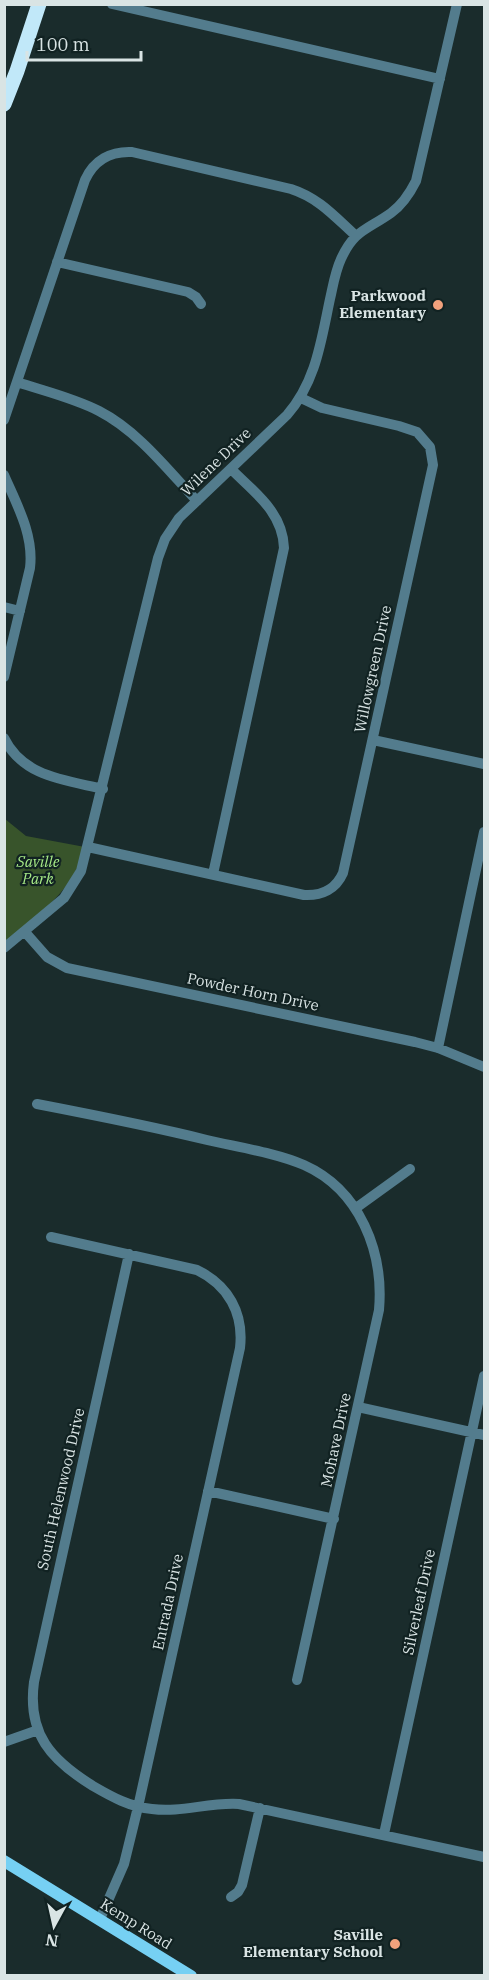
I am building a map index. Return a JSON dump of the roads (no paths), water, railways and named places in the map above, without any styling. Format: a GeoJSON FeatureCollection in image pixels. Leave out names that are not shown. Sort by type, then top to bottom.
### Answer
{"type":"FeatureCollection","features":[{"type":"Feature","properties":{"kind":"highway"},"geometry":{"type":"LineString","coordinates":[[4,104],[18,71],[39,4]]}},
{"type":"Feature","properties":{"kind":"main road","name":"Kemp Road"},"geometry":{"type":"LineString","coordinates":[[4,1861],[191,1976]]}},
{"type":"Feature","properties":{"kind":"street","name":"Wilene Drive"},"geometry":{"type":"LineString","coordinates":[[4,948],[54,907],[70,890],[81,871],[158,558],[165,539],[173,526],[197,501],[287,415],[301,398],[315,368],[337,268],[345,251],[367,226],[395,209],[413,187],[420,169],[457,4]]}},
{"type":"Feature","properties":{"kind":"street"},"geometry":{"type":"LineString","coordinates":[[112,5],[440,79]]}},
{"type":"Feature","properties":{"kind":"street"},"geometry":{"type":"LineString","coordinates":[[4,420],[87,175],[92,167],[103,158],[116,153],[132,152],[305,193],[321,203],[356,236]]}},
{"type":"Feature","properties":{"kind":"street"},"geometry":{"type":"LineString","coordinates":[[57,262],[188,292],[201,303]]}},
{"type":"Feature","properties":{"kind":"street"},"geometry":{"type":"LineString","coordinates":[[17,382],[85,405],[114,420],[130,432],[197,501]]}},
{"type":"Feature","properties":{"kind":"street","name":"Willowgreen Drive"},"geometry":{"type":"LineString","coordinates":[[213,874],[312,895],[331,889],[343,873],[433,470],[429,447],[421,436],[410,429],[322,408],[301,398]]}},
{"type":"Feature","properties":{"kind":"street"},"geometry":{"type":"LineString","coordinates":[[88,848],[213,874],[284,548],[282,530],[274,514],[231,468]]}},
{"type":"Feature","properties":{"kind":"street"},"geometry":{"type":"LineString","coordinates":[[4,475],[27,530],[31,550],[30,568],[4,677]]}},
{"type":"Feature","properties":{"kind":"street"},"geometry":{"type":"LineString","coordinates":[[4,607],[20,611]]}},
{"type":"Feature","properties":{"kind":"street"},"geometry":{"type":"LineString","coordinates":[[4,738],[20,760],[39,773],[103,789]]}},
{"type":"Feature","properties":{"kind":"street"},"geometry":{"type":"LineString","coordinates":[[373,740],[484,764]]}},
{"type":"Feature","properties":{"kind":"street"},"geometry":{"type":"LineString","coordinates":[[438,1048],[484,832]]}},
{"type":"Feature","properties":{"kind":"street","name":"Powder Horn Drive"},"geometry":{"type":"LineString","coordinates":[[25,932],[47,957],[67,968],[438,1048],[484,1067]]}},
{"type":"Feature","properties":{"kind":"street","name":"Mohave Drive"},"geometry":{"type":"LineString","coordinates":[[37,1104],[285,1158],[315,1171],[334,1185],[356,1208],[372,1241],[378,1268],[379,1310],[297,1680]]}},
{"type":"Feature","properties":{"kind":"street"},"geometry":{"type":"LineString","coordinates":[[356,1208],[410,1169]]}},
{"type":"Feature","properties":{"kind":"street"},"geometry":{"type":"LineString","coordinates":[[51,1237],[129,1254]]}},
{"type":"Feature","properties":{"kind":"street","name":"Entrada Drive"},"geometry":{"type":"LineString","coordinates":[[100,1919],[124,1864],[138,1807],[241,1337],[237,1312],[225,1291],[209,1276],[197,1270],[129,1254]]}},
{"type":"Feature","properties":{"kind":"street","name":"South Helenwood Drive"},"geometry":{"type":"LineString","coordinates":[[38,1730],[32,1706],[34,1682],[129,1254]]}},
{"type":"Feature","properties":{"kind":"street","name":"Silverleaf Drive"},"geometry":{"type":"LineString","coordinates":[[384,1834],[484,1376]]}},
{"type":"Feature","properties":{"kind":"street"},"geometry":{"type":"LineString","coordinates":[[358,1407],[484,1435]]}},
{"type":"Feature","properties":{"kind":"street"},"geometry":{"type":"LineString","coordinates":[[208,1491],[334,1519]]}},
{"type":"Feature","properties":{"kind":"street"},"geometry":{"type":"LineString","coordinates":[[4,1742],[38,1730],[49,1751],[69,1771],[113,1798],[138,1807],[170,1810],[225,1803],[260,1808],[484,1857]]}},
{"type":"Feature","properties":{"kind":"street"},"geometry":{"type":"LineString","coordinates":[[231,1897],[243,1885],[260,1808]]}},
{"type":"Feature","properties":{"kind":"place","name":"Parkwood Elementary"},"geometry":{"type":"Point","coordinates":[438,305]}},
{"type":"Feature","properties":{"kind":"place","name":"Saville Elementary School"},"geometry":{"type":"Point","coordinates":[395,1944]}},
{"type":"Feature","properties":{"kind":"park label","name":"Saville Park"},"geometry":{"type":"Point","coordinates":[38,870]}}]}
